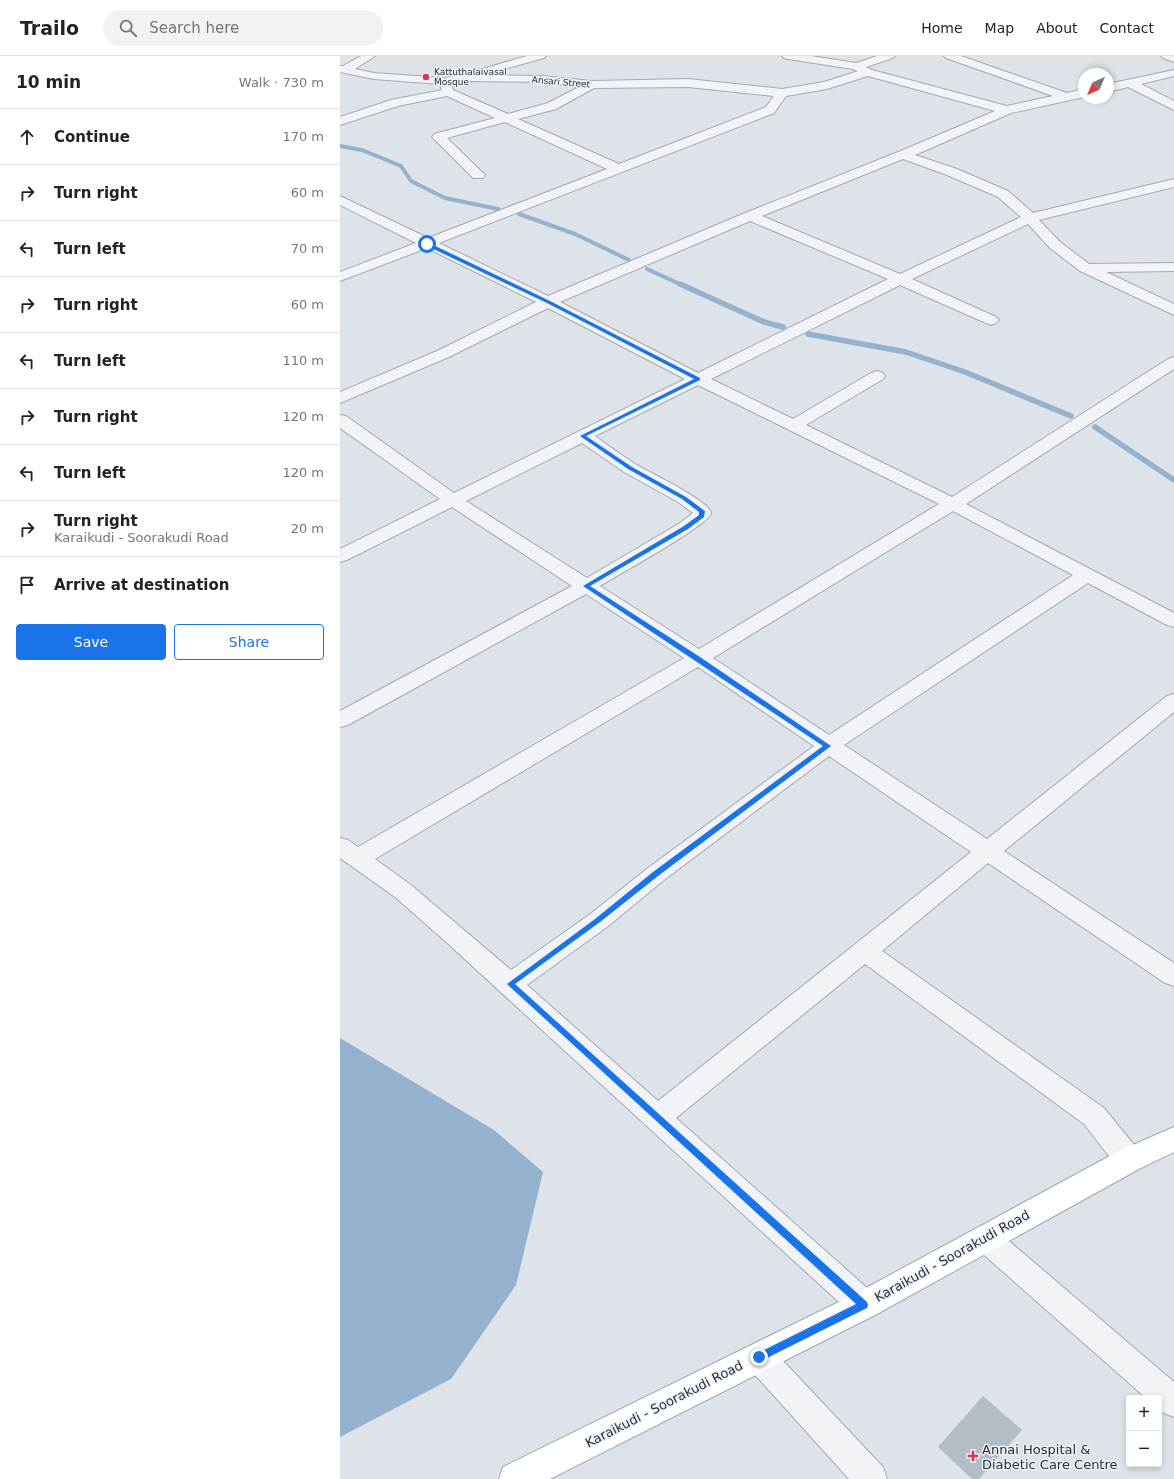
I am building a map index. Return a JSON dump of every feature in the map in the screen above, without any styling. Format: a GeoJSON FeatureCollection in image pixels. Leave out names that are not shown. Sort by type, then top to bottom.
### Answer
{"type":"FeatureCollection","features":[{"type":"Feature","properties":{"kind":"main road","name":"Karaikudi - Soorakudi Road"},"geometry":{"type":"LineString","coordinates":[[515,1479],[864,1305],[1129,1160],[1174,1139]]}},
{"type":"Feature","properties":{"kind":"street"},"geometry":{"type":"LineString","coordinates":[[343,69],[369,56]]}},
{"type":"Feature","properties":{"kind":"street"},"geometry":{"type":"LineString","coordinates":[[462,78],[540,56]]}},
{"type":"Feature","properties":{"kind":"street"},"geometry":{"type":"LineString","coordinates":[[788,56],[856,66],[868,72],[1007,110]]}},
{"type":"Feature","properties":{"kind":"street"},"geometry":{"type":"LineString","coordinates":[[856,66],[890,56]]}},
{"type":"Feature","properties":{"kind":"street"},"geometry":{"type":"LineString","coordinates":[[950,56],[1066,97]]}},
{"type":"Feature","properties":{"kind":"street"},"geometry":{"type":"LineString","coordinates":[[1167,56],[1174,59]]}},
{"type":"Feature","properties":{"kind":"street","name":"Ansari Street"},"geometry":{"type":"LineString","coordinates":[[343,69],[374,76],[446,87],[462,78],[543,79],[592,85],[688,83],[782,93],[827,85],[868,72]]}},
{"type":"Feature","properties":{"kind":"street"},"geometry":{"type":"LineString","coordinates":[[1114,87],[1174,73]]}},
{"type":"Feature","properties":{"kind":"street"},"geometry":{"type":"LineString","coordinates":[[1130,83],[1174,106]]}},
{"type":"Feature","properties":{"kind":"street"},"geometry":{"type":"LineString","coordinates":[[478,175],[438,137],[552,106],[592,85]]}},
{"type":"Feature","properties":{"kind":"street"},"geometry":{"type":"LineString","coordinates":[[340,121],[446,87],[505,118],[619,169]]}},
{"type":"Feature","properties":{"kind":"street"},"geometry":{"type":"LineString","coordinates":[[340,277],[770,110],[782,93]]}},
{"type":"Feature","properties":{"kind":"street"},"geometry":{"type":"LineString","coordinates":[[340,398],[443,354],[548,302],[750,216],[903,155],[1007,110],[1078,94]]}},
{"type":"Feature","properties":{"kind":"street"},"geometry":{"type":"LineString","coordinates":[[903,155],[952,172],[1003,194],[1030,218],[1055,245],[1086,268],[1174,310]]}},
{"type":"Feature","properties":{"kind":"street"},"geometry":{"type":"LineString","coordinates":[[340,556],[900,278],[1030,218],[1174,183]]}},
{"type":"Feature","properties":{"kind":"street"},"geometry":{"type":"LineString","coordinates":[[340,200],[427,244],[548,302],[698,379],[953,504],[1174,621]]}},
{"type":"Feature","properties":{"kind":"street"},"geometry":{"type":"LineString","coordinates":[[750,216],[900,278],[991,320]]}},
{"type":"Feature","properties":{"kind":"street"},"geometry":{"type":"LineString","coordinates":[[1086,268],[1174,267]]}},
{"type":"Feature","properties":{"kind":"street"},"geometry":{"type":"LineString","coordinates":[[864,1305],[454,934],[408,896],[349,853],[698,658],[953,504],[1174,362]]}},
{"type":"Feature","properties":{"kind":"street"},"geometry":{"type":"LineString","coordinates":[[793,426],[877,376]]}},
{"type":"Feature","properties":{"kind":"street"},"geometry":{"type":"LineString","coordinates":[[340,420],[453,500],[698,658],[1174,976]]}},
{"type":"Feature","properties":{"kind":"street"},"geometry":{"type":"LineString","coordinates":[[340,720],[586,586],[686,527],[702,515],[702,511],[684,498],[630,468],[583,436]]}},
{"type":"Feature","properties":{"kind":"street"},"geometry":{"type":"LineString","coordinates":[[510,984],[598,920],[656,874],[828,746],[1087,575]]}},
{"type":"Feature","properties":{"kind":"street"},"geometry":{"type":"LineString","coordinates":[[658,1117],[1174,701]]}},
{"type":"Feature","properties":{"kind":"street"},"geometry":{"type":"LineString","coordinates":[[864,951],[1094,1116],[1129,1160]]}},
{"type":"Feature","properties":{"kind":"street"},"geometry":{"type":"LineString","coordinates":[[985,1238],[1174,1402]]}},
{"type":"Feature","properties":{"kind":"street"},"geometry":{"type":"LineString","coordinates":[[759,1357],[872,1479]]}},
{"type":"Feature","properties":{"kind":"water"},"geometry":{"type":"Polygon","coordinates":[[[340,1038],[494,1130],[543,1172],[516,1285],[451,1379],[340,1437],[340,1038]]]}},
{"type":"Feature","properties":{"kind":"building"},"geometry":{"type":"Polygon","coordinates":[[[983,1396],[1022,1430],[979,1479],[972,1479],[938,1447],[983,1396]]]}},
{"type":"Feature","properties":{"kind":"waterway"},"geometry":{"type":"LineString","coordinates":[[340,146],[362,150],[401,166],[411,181],[445,198],[498,209]]}},
{"type":"Feature","properties":{"kind":"waterway"},"geometry":{"type":"LineString","coordinates":[[519,214],[575,234],[629,260]]}},
{"type":"Feature","properties":{"kind":"waterway"},"geometry":{"type":"LineString","coordinates":[[647,269],[682,285]]}},
{"type":"Feature","properties":{"kind":"waterway"},"geometry":{"type":"LineString","coordinates":[[680,284],[764,322],[783,327]]}},
{"type":"Feature","properties":{"kind":"waterway"},"geometry":{"type":"LineString","coordinates":[[808,334],[906,352],[965,372],[1071,416]]}},
{"type":"Feature","properties":{"kind":"waterway"},"geometry":{"type":"LineString","coordinates":[[1095,427],[1174,480]]}},
{"type":"Feature","properties":{"kind":"place","name":"Kattuthalaivasal Mosque"},"geometry":{"type":"Point","coordinates":[426,77]}},
{"type":"Feature","properties":{"kind":"place","name":"Annai Hospital & Diabetic Care Centre"},"geometry":{"type":"Point","coordinates":[973,1456]}},
{"type":"Feature","properties":{"kind":"route"},"geometry":{"type":"LineString","coordinates":[[427,244],[548,302],[698,379],[583,436],[630,468],[684,498],[702,511],[702,515],[686,527],[586,586],[698,658],[828,746],[656,874],[598,920],[510,984],[864,1305],[759,1357]]}}]}
